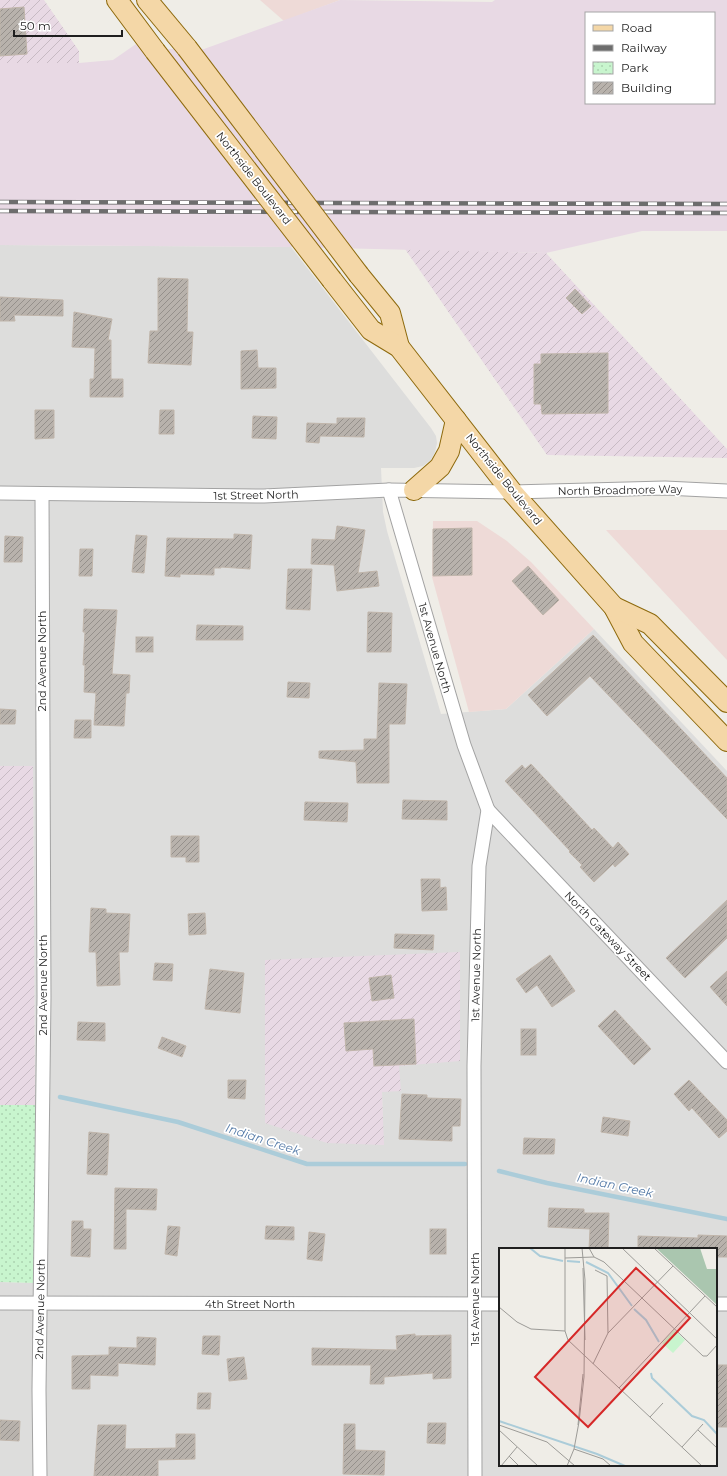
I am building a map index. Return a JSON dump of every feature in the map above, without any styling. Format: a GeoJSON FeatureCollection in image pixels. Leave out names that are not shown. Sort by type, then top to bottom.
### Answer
{"type":"FeatureCollection","features":[{"type":"Feature","properties":{"kind":"main road","name":"Northside Boulevard"},"geometry":{"type":"LineString","coordinates":[[117,0],[371,330],[399,347],[512,492],[614,607],[633,643],[727,741]]}},
{"type":"Feature","properties":{"kind":"main road","name":"Northside Boulevard"},"geometry":{"type":"LineString","coordinates":[[147,0],[187,48],[359,275],[390,313],[399,347]]}},
{"type":"Feature","properties":{"kind":"main road"},"geometry":{"type":"LineString","coordinates":[[414,490],[440,467],[449,451],[456,420]]}},
{"type":"Feature","properties":{"kind":"main road","name":"Northside Boulevard"},"geometry":{"type":"LineString","coordinates":[[614,607],[650,624],[727,702]]}},
{"type":"Feature","properties":{"kind":"street","name":"North Broadmore Way"},"geometry":{"type":"LineString","coordinates":[[512,492],[665,488],[727,491]]}},
{"type":"Feature","properties":{"kind":"street","name":"1st Street North"},"geometry":{"type":"LineString","coordinates":[[0,493],[264,496],[389,490],[512,492]]}},
{"type":"Feature","properties":{"kind":"street","name":"1st Avenue North"},"geometry":{"type":"LineString","coordinates":[[389,490],[464,745],[488,810],[479,866],[474,1066],[475,1476]]}},
{"type":"Feature","properties":{"kind":"street","name":"2nd Avenue North"},"geometry":{"type":"LineString","coordinates":[[40,1476],[39,1390],[44,997],[42,494]]}},
{"type":"Feature","properties":{"kind":"street","name":"North Gateway Street"},"geometry":{"type":"LineString","coordinates":[[488,810],[727,1062]]}},
{"type":"Feature","properties":{"kind":"street","name":"4th Street North"},"geometry":{"type":"LineString","coordinates":[[0,1303],[499,1304]]}},
{"type":"Feature","properties":{"kind":"shaded area"},"geometry":{"type":"Polygon","coordinates":[[[0,0],[44,0],[79,51],[79,63],[0,63],[0,0]]]}},
{"type":"Feature","properties":{"kind":"shaded area"},"geometry":{"type":"Polygon","coordinates":[[[260,0],[340,0],[284,21],[260,0]]]}},
{"type":"Feature","properties":{"kind":"shaded area"},"geometry":{"type":"Polygon","coordinates":[[[340,0],[492,2],[495,0],[727,0],[727,231],[642,231],[546,253],[291,247],[0,245],[0,63],[79,63],[113,60],[136,44],[141,49],[204,49],[340,0]]]}},
{"type":"Feature","properties":{"kind":"shaded area"},"geometry":{"type":"Polygon","coordinates":[[[0,245],[291,247],[436,436],[437,443],[435,452],[431,460],[423,466],[414,468],[381,468],[383,512],[387,531],[441,714],[506,709],[594,629],[727,771],[727,1476],[0,1476],[0,1282],[35,1283],[33,766],[0,766],[0,245]],[[460,952],[265,1123],[383,1145],[382,1091],[399,1066],[460,952]]]}},
{"type":"Feature","properties":{"kind":"shaded area"},"geometry":{"type":"Polygon","coordinates":[[[405,249],[546,253],[727,449],[727,458],[547,455],[405,249]]]}},
{"type":"Feature","properties":{"kind":"shaded area"},"geometry":{"type":"Polygon","coordinates":[[[433,521],[477,521],[507,541],[531,562],[594,629],[506,709],[469,712],[432,577],[433,521]]]}},
{"type":"Feature","properties":{"kind":"shaded area"},"geometry":{"type":"Polygon","coordinates":[[[606,530],[727,530],[727,660],[606,530]]]}},
{"type":"Feature","properties":{"kind":"shaded area"},"geometry":{"type":"Polygon","coordinates":[[[0,766],[33,766],[35,1105],[0,1105],[0,766]]]}},
{"type":"Feature","properties":{"kind":"shaded area"},"geometry":{"type":"Polygon","coordinates":[[[460,952],[460,1061],[399,1066],[401,1091],[382,1092],[384,1145],[327,1143],[265,1123],[265,960],[460,952]]]}},
{"type":"Feature","properties":{"kind":"green space"},"geometry":{"type":"Polygon","coordinates":[[[0,1105],[35,1105],[35,1283],[0,1282],[0,1105]]]}},
{"type":"Feature","properties":{"kind":"building"},"geometry":{"type":"Polygon","coordinates":[[[24,7],[27,54],[0,56],[0,9],[24,7]]]}},
{"type":"Feature","properties":{"kind":"building"},"geometry":{"type":"Polygon","coordinates":[[[158,278],[188,279],[187,332],[193,332],[191,365],[148,363],[150,331],[158,331],[158,278]]]}},
{"type":"Feature","properties":{"kind":"building"},"geometry":{"type":"Polygon","coordinates":[[[575,289],[591,306],[582,314],[566,298],[575,289]]]}},
{"type":"Feature","properties":{"kind":"building"},"geometry":{"type":"Polygon","coordinates":[[[0,297],[63,300],[63,316],[14,315],[15,321],[0,321],[0,297]]]}},
{"type":"Feature","properties":{"kind":"building"},"geometry":{"type":"Polygon","coordinates":[[[74,312],[112,319],[108,340],[111,340],[111,379],[123,379],[123,397],[90,397],[90,379],[94,379],[95,348],[72,347],[74,312]]]}},
{"type":"Feature","properties":{"kind":"building"},"geometry":{"type":"Polygon","coordinates":[[[257,350],[258,368],[276,368],[276,388],[241,389],[241,351],[257,350]]]}},
{"type":"Feature","properties":{"kind":"building"},"geometry":{"type":"Polygon","coordinates":[[[608,353],[608,413],[542,414],[541,404],[534,404],[534,364],[541,364],[541,354],[608,353]]]}},
{"type":"Feature","properties":{"kind":"building"},"geometry":{"type":"Polygon","coordinates":[[[35,410],[54,410],[54,438],[35,439],[35,410]]]}},
{"type":"Feature","properties":{"kind":"building"},"geometry":{"type":"Polygon","coordinates":[[[160,410],[174,410],[174,434],[159,434],[160,410]]]}},
{"type":"Feature","properties":{"kind":"building"},"geometry":{"type":"Polygon","coordinates":[[[253,416],[277,417],[276,439],[252,438],[253,416]]]}},
{"type":"Feature","properties":{"kind":"building"},"geometry":{"type":"Polygon","coordinates":[[[337,418],[365,418],[364,437],[320,436],[319,443],[306,442],[307,423],[337,424],[337,418]]]}},
{"type":"Feature","properties":{"kind":"building"},"geometry":{"type":"Polygon","coordinates":[[[337,526],[365,530],[358,573],[377,571],[379,586],[337,591],[334,565],[311,564],[312,539],[335,540],[337,526]]]}},
{"type":"Feature","properties":{"kind":"building"},"geometry":{"type":"Polygon","coordinates":[[[472,528],[472,575],[433,576],[433,529],[472,528]]]}},
{"type":"Feature","properties":{"kind":"building"},"geometry":{"type":"Polygon","coordinates":[[[234,534],[252,535],[250,569],[221,567],[214,568],[214,575],[180,574],[180,577],[165,576],[167,538],[234,539],[234,534]]]}},
{"type":"Feature","properties":{"kind":"building"},"geometry":{"type":"Polygon","coordinates":[[[136,535],[147,536],[144,573],[132,572],[136,535]]]}},
{"type":"Feature","properties":{"kind":"building"},"geometry":{"type":"Polygon","coordinates":[[[5,536],[23,537],[22,562],[4,562],[5,536]]]}},
{"type":"Feature","properties":{"kind":"building"},"geometry":{"type":"Polygon","coordinates":[[[80,549],[93,549],[92,576],[79,576],[80,549]]]}},
{"type":"Feature","properties":{"kind":"building"},"geometry":{"type":"Polygon","coordinates":[[[528,566],[559,600],[543,615],[512,581],[528,566]]]}},
{"type":"Feature","properties":{"kind":"building"},"geometry":{"type":"Polygon","coordinates":[[[288,569],[312,569],[310,610],[286,609],[288,569]]]}},
{"type":"Feature","properties":{"kind":"building"},"geometry":{"type":"Polygon","coordinates":[[[84,609],[117,610],[112,674],[130,675],[129,693],[126,693],[124,726],[94,725],[96,693],[84,692],[84,609]]]}},
{"type":"Feature","properties":{"kind":"building"},"geometry":{"type":"Polygon","coordinates":[[[368,612],[392,613],[391,652],[367,652],[368,612]]]}},
{"type":"Feature","properties":{"kind":"building"},"geometry":{"type":"Polygon","coordinates":[[[197,625],[243,626],[243,640],[196,640],[197,625]]]}},
{"type":"Feature","properties":{"kind":"building"},"geometry":{"type":"Polygon","coordinates":[[[593,635],[727,778],[727,819],[590,676],[547,716],[528,695],[593,635]]]}},
{"type":"Feature","properties":{"kind":"building"},"geometry":{"type":"Polygon","coordinates":[[[136,637],[153,637],[153,652],[136,652],[136,637]]]}},
{"type":"Feature","properties":{"kind":"building"},"geometry":{"type":"Polygon","coordinates":[[[288,682],[310,683],[309,698],[287,697],[288,682]]]}},
{"type":"Feature","properties":{"kind":"building"},"geometry":{"type":"Polygon","coordinates":[[[379,683],[407,684],[405,724],[389,724],[389,783],[357,783],[356,762],[319,758],[319,751],[364,750],[364,739],[377,739],[379,683]]]}},
{"type":"Feature","properties":{"kind":"building"},"geometry":{"type":"Polygon","coordinates":[[[0,709],[16,710],[15,724],[0,724],[0,709]]]}},
{"type":"Feature","properties":{"kind":"building"},"geometry":{"type":"Polygon","coordinates":[[[75,720],[91,720],[91,738],[74,738],[75,720]]]}},
{"type":"Feature","properties":{"kind":"building"},"geometry":{"type":"Polygon","coordinates":[[[531,764],[592,830],[594,828],[613,848],[618,842],[629,854],[615,867],[613,864],[594,882],[580,867],[582,865],[569,852],[570,851],[505,781],[522,765],[525,769],[531,764]]]}},
{"type":"Feature","properties":{"kind":"building"},"geometry":{"type":"Polygon","coordinates":[[[403,800],[447,801],[447,820],[402,819],[403,800]]]}},
{"type":"Feature","properties":{"kind":"building"},"geometry":{"type":"Polygon","coordinates":[[[305,802],[348,803],[347,822],[304,820],[305,802]]]}},
{"type":"Feature","properties":{"kind":"building"},"geometry":{"type":"Polygon","coordinates":[[[171,836],[199,836],[199,862],[186,862],[186,857],[171,857],[171,836]]]}},
{"type":"Feature","properties":{"kind":"building"},"geometry":{"type":"Polygon","coordinates":[[[421,879],[440,879],[440,888],[446,887],[447,910],[422,911],[421,879]]]}},
{"type":"Feature","properties":{"kind":"building"},"geometry":{"type":"Polygon","coordinates":[[[727,900],[727,938],[685,978],[666,958],[727,900]]]}},
{"type":"Feature","properties":{"kind":"building"},"geometry":{"type":"Polygon","coordinates":[[[91,908],[106,909],[106,913],[130,914],[128,952],[119,952],[120,985],[97,986],[96,952],[89,952],[91,908]]]}},
{"type":"Feature","properties":{"kind":"building"},"geometry":{"type":"Polygon","coordinates":[[[205,913],[206,934],[189,935],[188,914],[205,913]]]}},
{"type":"Feature","properties":{"kind":"building"},"geometry":{"type":"Polygon","coordinates":[[[395,934],[434,935],[433,950],[394,948],[395,934]]]}},
{"type":"Feature","properties":{"kind":"building"},"geometry":{"type":"Polygon","coordinates":[[[550,955],[575,991],[552,1007],[537,985],[526,993],[516,979],[550,955]]]}},
{"type":"Feature","properties":{"kind":"building"},"geometry":{"type":"Polygon","coordinates":[[[155,963],[173,964],[172,981],[153,980],[155,963]]]}},
{"type":"Feature","properties":{"kind":"building"},"geometry":{"type":"Polygon","coordinates":[[[210,969],[244,973],[240,1013],[205,1009],[210,969]]]}},
{"type":"Feature","properties":{"kind":"building"},"geometry":{"type":"Polygon","coordinates":[[[727,971],[727,1006],[710,987],[727,971]]]}},
{"type":"Feature","properties":{"kind":"building"},"geometry":{"type":"Polygon","coordinates":[[[391,975],[394,998],[372,1001],[369,978],[391,975]]]}},
{"type":"Feature","properties":{"kind":"building"},"geometry":{"type":"Polygon","coordinates":[[[615,1010],[651,1049],[634,1065],[598,1026],[615,1010]]]}},
{"type":"Feature","properties":{"kind":"building"},"geometry":{"type":"Polygon","coordinates":[[[414,1019],[416,1064],[374,1066],[373,1049],[346,1051],[344,1023],[414,1019]]]}},
{"type":"Feature","properties":{"kind":"building"},"geometry":{"type":"Polygon","coordinates":[[[78,1022],[105,1023],[105,1041],[77,1040],[78,1022]]]}},
{"type":"Feature","properties":{"kind":"building"},"geometry":{"type":"Polygon","coordinates":[[[521,1029],[536,1029],[536,1055],[521,1055],[521,1029]]]}},
{"type":"Feature","properties":{"kind":"building"},"geometry":{"type":"Polygon","coordinates":[[[162,1037],[186,1046],[182,1057],[158,1048],[162,1037]]]}},
{"type":"Feature","properties":{"kind":"building"},"geometry":{"type":"Polygon","coordinates":[[[228,1080],[246,1080],[245,1099],[228,1098],[228,1080]]]}},
{"type":"Feature","properties":{"kind":"building"},"geometry":{"type":"Polygon","coordinates":[[[689,1080],[727,1120],[727,1131],[719,1138],[692,1108],[689,1111],[674,1094],[689,1080]]]}},
{"type":"Feature","properties":{"kind":"building"},"geometry":{"type":"Polygon","coordinates":[[[402,1094],[427,1095],[427,1098],[461,1099],[460,1126],[452,1126],[452,1141],[399,1139],[402,1094]]]}},
{"type":"Feature","properties":{"kind":"building"},"geometry":{"type":"Polygon","coordinates":[[[603,1117],[630,1121],[628,1136],[601,1132],[603,1117]]]}},
{"type":"Feature","properties":{"kind":"building"},"geometry":{"type":"Polygon","coordinates":[[[89,1132],[109,1134],[107,1175],[87,1174],[89,1132]]]}},
{"type":"Feature","properties":{"kind":"building"},"geometry":{"type":"Polygon","coordinates":[[[524,1138],[555,1139],[554,1154],[523,1154],[524,1138]]]}},
{"type":"Feature","properties":{"kind":"building"},"geometry":{"type":"Polygon","coordinates":[[[115,1188],[157,1189],[156,1210],[126,1209],[126,1249],[114,1249],[115,1188]]]}},
{"type":"Feature","properties":{"kind":"building"},"geometry":{"type":"Polygon","coordinates":[[[549,1208],[584,1209],[584,1213],[609,1213],[608,1248],[589,1248],[590,1229],[548,1227],[549,1208]]]}},
{"type":"Feature","properties":{"kind":"building"},"geometry":{"type":"Polygon","coordinates":[[[72,1221],[83,1221],[83,1229],[91,1229],[90,1257],[71,1256],[72,1221]]]}},
{"type":"Feature","properties":{"kind":"building"},"geometry":{"type":"Polygon","coordinates":[[[168,1226],[180,1227],[177,1256],[165,1254],[168,1226]]]}},
{"type":"Feature","properties":{"kind":"building"},"geometry":{"type":"Polygon","coordinates":[[[266,1226],[294,1227],[294,1240],[265,1239],[266,1226]]]}},
{"type":"Feature","properties":{"kind":"building"},"geometry":{"type":"Polygon","coordinates":[[[430,1229],[446,1229],[446,1254],[430,1254],[430,1229]]]}},
{"type":"Feature","properties":{"kind":"building"},"geometry":{"type":"Polygon","coordinates":[[[309,1232],[325,1234],[322,1261],[307,1259],[309,1232]]]}},
{"type":"Feature","properties":{"kind":"building"},"geometry":{"type":"Polygon","coordinates":[[[698,1235],[727,1236],[727,1257],[717,1257],[717,1248],[638,1248],[638,1236],[698,1238],[698,1235]]]}},
{"type":"Feature","properties":{"kind":"building"},"geometry":{"type":"Polygon","coordinates":[[[415,1334],[415,1336],[451,1335],[451,1378],[433,1379],[433,1373],[384,1377],[384,1384],[370,1384],[371,1365],[312,1365],[312,1348],[397,1350],[396,1336],[415,1334]]]}},
{"type":"Feature","properties":{"kind":"building"},"geometry":{"type":"Polygon","coordinates":[[[203,1336],[220,1336],[219,1355],[202,1354],[203,1336]]]}},
{"type":"Feature","properties":{"kind":"building"},"geometry":{"type":"Polygon","coordinates":[[[137,1337],[156,1338],[155,1365],[118,1363],[118,1376],[90,1375],[90,1389],[72,1389],[72,1356],[109,1355],[109,1347],[137,1348],[137,1337]]]}},
{"type":"Feature","properties":{"kind":"building"},"geometry":{"type":"Polygon","coordinates":[[[244,1357],[247,1379],[229,1381],[227,1359],[244,1357]]]}},
{"type":"Feature","properties":{"kind":"building"},"geometry":{"type":"Polygon","coordinates":[[[717,1365],[727,1365],[727,1427],[717,1427],[717,1365]]]}},
{"type":"Feature","properties":{"kind":"building"},"geometry":{"type":"Polygon","coordinates":[[[198,1393],[211,1393],[210,1409],[197,1409],[198,1393]]]}},
{"type":"Feature","properties":{"kind":"building"},"geometry":{"type":"Polygon","coordinates":[[[0,1420],[20,1421],[19,1441],[0,1440],[0,1420]]]}},
{"type":"Feature","properties":{"kind":"building"},"geometry":{"type":"Polygon","coordinates":[[[428,1423],[446,1423],[445,1444],[427,1443],[428,1423]]]}},
{"type":"Feature","properties":{"kind":"building"},"geometry":{"type":"Polygon","coordinates":[[[344,1424],[355,1424],[355,1450],[385,1451],[384,1475],[343,1474],[344,1424]]]}},
{"type":"Feature","properties":{"kind":"building"},"geometry":{"type":"Polygon","coordinates":[[[98,1425],[126,1425],[125,1449],[176,1448],[176,1434],[195,1434],[195,1459],[158,1460],[158,1476],[94,1476],[98,1425]]]}},
{"type":"Feature","properties":{"kind":"waterway","name":"Indian Creek"},"geometry":{"type":"LineString","coordinates":[[60,1097],[178,1122],[307,1164],[465,1164]]}},
{"type":"Feature","properties":{"kind":"waterway","name":"Indian Creek"},"geometry":{"type":"LineString","coordinates":[[499,1171],[547,1183],[727,1219]]}},
{"type":"Feature","properties":{"kind":"railway"},"geometry":{"type":"LineString","coordinates":[[0,202],[727,204]]}},
{"type":"Feature","properties":{"kind":"railway"},"geometry":{"type":"LineString","coordinates":[[0,211],[727,213]]}}]}
